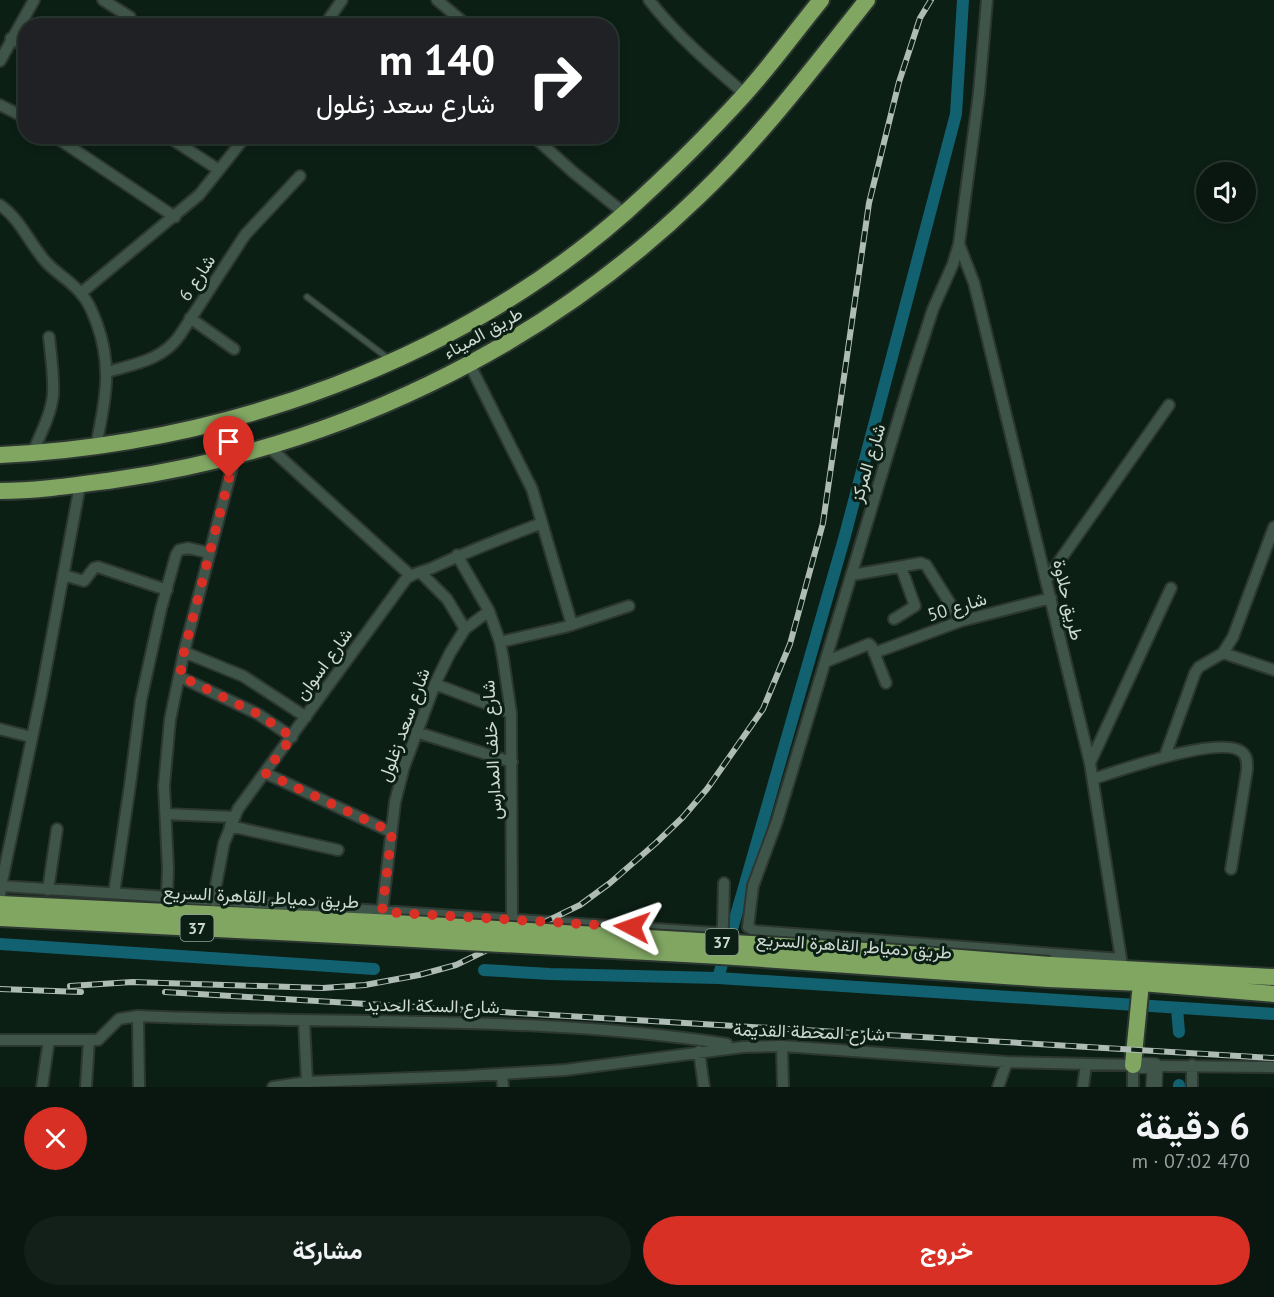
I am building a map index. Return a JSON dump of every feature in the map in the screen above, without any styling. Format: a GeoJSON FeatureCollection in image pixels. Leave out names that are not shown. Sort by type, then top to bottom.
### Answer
{"type":"FeatureCollection","features":[{"type":"Feature","properties":{"kind":"highway","name":"طريق الميناء"},"geometry":{"type":"LineString","coordinates":[[0,455],[32,454],[96,446],[189,430],[260,411],[309,395],[391,361],[450,331],[505,300],[574,253],[624,213],[668,173],[745,94],[821,0]]}},
{"type":"Feature","properties":{"kind":"highway","name":"طريق الميناء"},"geometry":{"type":"LineString","coordinates":[[0,491],[80,485],[160,473],[269,447],[380,407],[470,364],[519,336],[585,292],[655,236],[698,197],[777,112],[867,0]]}},
{"type":"Feature","properties":{"kind":"highway","name":"طريق دمياط, القاهرة السريع"},"geometry":{"type":"LineString","coordinates":[[0,904],[391,924],[720,956],[1049,972],[1140,991],[1274,994]]}},
{"type":"Feature","properties":{"kind":"highway","name":"طريق دمياط, القاهرة السريع"},"geometry":{"type":"LineString","coordinates":[[0,918],[391,924]]}},
{"type":"Feature","properties":{"kind":"highway","name":"طريق دمياط, القاهرة السريع"},"geometry":{"type":"LineString","coordinates":[[1049,972],[1122,964],[1274,977]]}},
{"type":"Feature","properties":{"kind":"highway"},"geometry":{"type":"LineString","coordinates":[[1133,1065],[1140,991]]}},
{"type":"Feature","properties":{"kind":"main road","name":"شارع المحطة القديمة"},"geometry":{"type":"LineString","coordinates":[[1133,1065],[1155,1065]]}},
{"type":"Feature","properties":{"kind":"main road"},"geometry":{"type":"LineString","coordinates":[[1154,1087],[1155,1065]]}},
{"type":"Feature","properties":{"kind":"street"},"geometry":{"type":"LineString","coordinates":[[23,18],[34,0]]}},
{"type":"Feature","properties":{"kind":"street"},"geometry":{"type":"LineString","coordinates":[[103,0],[130,17]]}},
{"type":"Feature","properties":{"kind":"street"},"geometry":{"type":"LineString","coordinates":[[330,18],[342,0]]}},
{"type":"Feature","properties":{"kind":"street"},"geometry":{"type":"LineString","coordinates":[[437,0],[458,18]]}},
{"type":"Feature","properties":{"kind":"street"},"geometry":{"type":"LineString","coordinates":[[649,0],[671,26],[745,94]]}},
{"type":"Feature","properties":{"kind":"street","name":"شارع المركز"},"geometry":{"type":"LineString","coordinates":[[987,0],[979,93],[959,244],[953,264],[933,309],[777,822],[753,886],[748,924],[749,929],[1122,964]]}},
{"type":"Feature","properties":{"kind":"street"},"geometry":{"type":"LineString","coordinates":[[0,61],[18,26]]}},
{"type":"Feature","properties":{"kind":"street"},"geometry":{"type":"LineString","coordinates":[[11,38],[18,42]]}},
{"type":"Feature","properties":{"kind":"street"},"geometry":{"type":"LineString","coordinates":[[0,105],[18,114]]}},
{"type":"Feature","properties":{"kind":"street"},"geometry":{"type":"LineString","coordinates":[[66,144],[175,217]]}},
{"type":"Feature","properties":{"kind":"street"},"geometry":{"type":"LineString","coordinates":[[179,144],[219,170]]}},
{"type":"Feature","properties":{"kind":"street"},"geometry":{"type":"LineString","coordinates":[[81,293],[175,217],[207,187],[240,144]]}},
{"type":"Feature","properties":{"kind":"street"},"geometry":{"type":"LineString","coordinates":[[542,144],[624,213]]}},
{"type":"Feature","properties":{"kind":"street","name":"شارع 6"},"geometry":{"type":"LineString","coordinates":[[107,372],[160,355],[175,343],[245,235],[300,176]]}},
{"type":"Feature","properties":{"kind":"street"},"geometry":{"type":"LineString","coordinates":[[0,205],[23,228],[45,261],[81,293],[92,312],[102,338],[107,372],[106,395],[96,446]]}},
{"type":"Feature","properties":{"kind":"street","name":"طريق حلاوة"},"geometry":{"type":"LineString","coordinates":[[959,244],[977,293],[1090,763],[1122,964]]}},
{"type":"Feature","properties":{"kind":"street"},"geometry":{"type":"LineString","coordinates":[[190,318],[234,349]]}},
{"type":"Feature","properties":{"kind":"street"},"geometry":{"type":"LineString","coordinates":[[32,454],[45,422],[52,396],[53,377],[49,337]]}},
{"type":"Feature","properties":{"kind":"street"},"geometry":{"type":"LineString","coordinates":[[470,364],[532,489],[572,625]]}},
{"type":"Feature","properties":{"kind":"street"},"geometry":{"type":"LineString","coordinates":[[1046,580],[1169,405]]}},
{"type":"Feature","properties":{"kind":"street"},"geometry":{"type":"LineString","coordinates":[[269,447],[415,574],[447,598],[465,629],[489,611]]}},
{"type":"Feature","properties":{"kind":"street"},"geometry":{"type":"LineString","coordinates":[[166,897],[168,868],[164,786],[170,720],[184,652],[235,456]]}},
{"type":"Feature","properties":{"kind":"street"},"geometry":{"type":"LineString","coordinates":[[0,897],[0,886],[41,695],[80,485]]}},
{"type":"Feature","properties":{"kind":"street","name":"شارع اسوان"},"geometry":{"type":"LineString","coordinates":[[213,901],[221,852],[232,822],[402,584],[415,574],[457,555],[542,523]]}},
{"type":"Feature","properties":{"kind":"street"},"geometry":{"type":"LineString","coordinates":[[1166,756],[1195,673],[1199,667],[1223,653],[1233,637],[1274,527]]}},
{"type":"Feature","properties":{"kind":"street"},"geometry":{"type":"LineString","coordinates":[[114,893],[141,700],[167,590],[179,550],[188,548],[210,553]]}},
{"type":"Feature","properties":{"kind":"street","name":"شارع خلف المدارس"},"geometry":{"type":"LineString","coordinates":[[457,555],[489,611],[500,642],[511,713],[512,919]]}},
{"type":"Feature","properties":{"kind":"street"},"geometry":{"type":"LineString","coordinates":[[852,575],[921,563],[926,565],[961,621]]}},
{"type":"Feature","properties":{"kind":"street"},"geometry":{"type":"LineString","coordinates":[[63,575],[84,581],[94,567],[98,567],[167,590]]}},
{"type":"Feature","properties":{"kind":"street"},"geometry":{"type":"LineString","coordinates":[[894,619],[915,606],[901,567]]}},
{"type":"Feature","properties":{"kind":"street"},"geometry":{"type":"LineString","coordinates":[[1090,763],[1171,588]]}},
{"type":"Feature","properties":{"kind":"street","name":"شارع 50"},"geometry":{"type":"LineString","coordinates":[[874,653],[961,621],[1051,598]]}},
{"type":"Feature","properties":{"kind":"street"},"geometry":{"type":"LineString","coordinates":[[500,642],[572,625],[629,606]]}},
{"type":"Feature","properties":{"kind":"street","name":"شارع سعد زغلول"},"geometry":{"type":"LineString","coordinates":[[391,924],[392,832],[399,784],[435,684],[450,652],[465,629]]}},
{"type":"Feature","properties":{"kind":"street"},"geometry":{"type":"LineString","coordinates":[[825,662],[867,645],[871,646],[886,683]]}},
{"type":"Feature","properties":{"kind":"street"},"geometry":{"type":"LineString","coordinates":[[184,652],[243,676],[306,717]]}},
{"type":"Feature","properties":{"kind":"street"},"geometry":{"type":"LineString","coordinates":[[1223,653],[1274,670]]}},
{"type":"Feature","properties":{"kind":"street"},"geometry":{"type":"LineString","coordinates":[[180,676],[258,714],[292,737]]}},
{"type":"Feature","properties":{"kind":"street"},"geometry":{"type":"LineString","coordinates":[[435,684],[511,713]]}},
{"type":"Feature","properties":{"kind":"street"},"geometry":{"type":"LineString","coordinates":[[0,729],[31,737]]}},
{"type":"Feature","properties":{"kind":"street"},"geometry":{"type":"LineString","coordinates":[[417,732],[512,762]]}},
{"type":"Feature","properties":{"kind":"street"},"geometry":{"type":"LineString","coordinates":[[1093,779],[1166,756],[1222,747],[1235,748],[1243,752],[1247,760],[1247,770],[1231,869]]}},
{"type":"Feature","properties":{"kind":"street"},"geometry":{"type":"LineString","coordinates":[[265,773],[392,832]]}},
{"type":"Feature","properties":{"kind":"street"},"geometry":{"type":"LineString","coordinates":[[166,814],[232,822],[338,850]]}},
{"type":"Feature","properties":{"kind":"street"},"geometry":{"type":"LineString","coordinates":[[48,890],[57,829]]}},
{"type":"Feature","properties":{"kind":"street"},"geometry":{"type":"LineString","coordinates":[[0,886],[213,901],[391,924],[512,919],[717,933],[722,930],[723,925],[724,883]]}},
{"type":"Feature","properties":{"kind":"street"},"geometry":{"type":"LineString","coordinates":[[138,1016],[139,1087]]}},
{"type":"Feature","properties":{"kind":"street","name":"شارع السكة الحديد"},"geometry":{"type":"LineString","coordinates":[[89,1040],[102,1038],[107,1029],[119,1019],[138,1016],[537,1024],[661,1034],[742,1047]]}},
{"type":"Feature","properties":{"kind":"street"},"geometry":{"type":"LineString","coordinates":[[304,1021],[311,1084]]}},
{"type":"Feature","properties":{"kind":"street"},"geometry":{"type":"LineString","coordinates":[[0,1040],[89,1040],[86,1087]]}},
{"type":"Feature","properties":{"kind":"street"},"geometry":{"type":"LineString","coordinates":[[42,1087],[49,1040]]}},
{"type":"Feature","properties":{"kind":"street"},"geometry":{"type":"LineString","coordinates":[[782,1046],[783,1087]]}},
{"type":"Feature","properties":{"kind":"street","name":"شارع المحطة القديمة"},"geometry":{"type":"LineString","coordinates":[[273,1087],[311,1084],[467,1082],[502,1074],[565,1070],[742,1047],[782,1046],[1007,1062],[1133,1065]]}},
{"type":"Feature","properties":{"kind":"street"},"geometry":{"type":"LineString","coordinates":[[699,1051],[704,1087]]}},
{"type":"Feature","properties":{"kind":"street"},"geometry":{"type":"LineString","coordinates":[[998,1087],[1007,1062]]}},
{"type":"Feature","properties":{"kind":"street"},"geometry":{"type":"LineString","coordinates":[[1083,1087],[1086,1064]]}},
{"type":"Feature","properties":{"kind":"street"},"geometry":{"type":"LineString","coordinates":[[1133,1065],[1133,1087]]}},
{"type":"Feature","properties":{"kind":"street","name":"شارع المحطة القديمة"},"geometry":{"type":"LineString","coordinates":[[1155,1065],[1274,1067]]}},
{"type":"Feature","properties":{"kind":"street"},"geometry":{"type":"LineString","coordinates":[[1192,1065],[1192,1087]]}},
{"type":"Feature","properties":{"kind":"street"},"geometry":{"type":"LineString","coordinates":[[502,1074],[503,1087]]}},
{"type":"Feature","properties":{"kind":"lane"},"geometry":{"type":"LineString","coordinates":[[307,297],[391,361]]}},
{"type":"Feature","properties":{"kind":"waterway"},"geometry":{"type":"LineString","coordinates":[[718,978],[844,539],[956,114],[963,0]]}},
{"type":"Feature","properties":{"kind":"waterway"},"geometry":{"type":"LineString","coordinates":[[0,944],[374,969]]}},
{"type":"Feature","properties":{"kind":"waterway"},"geometry":{"type":"LineString","coordinates":[[484,970],[718,978],[1274,1014]]}},
{"type":"Feature","properties":{"kind":"waterway"},"geometry":{"type":"LineString","coordinates":[[1177,1009],[1179,1032]]}},
{"type":"Feature","properties":{"kind":"railway"},"geometry":{"type":"LineString","coordinates":[[70,986],[132,982],[323,988],[365,985],[419,975],[456,965],[580,905],[610,883],[683,817],[707,789],[763,709],[790,644],[823,523],[869,203],[899,82],[920,18],[931,0]]}},
{"type":"Feature","properties":{"kind":"railway"},"geometry":{"type":"LineString","coordinates":[[0,989],[81,992]]}},
{"type":"Feature","properties":{"kind":"railway"},"geometry":{"type":"LineString","coordinates":[[165,992],[1274,1058]]}},
{"type":"Feature","properties":{"kind":"route"},"geometry":{"type":"LineString","coordinates":[[229,478],[184,652],[180,676],[258,714],[292,737],[265,773],[392,832],[382,912],[632,927]]}}]}
